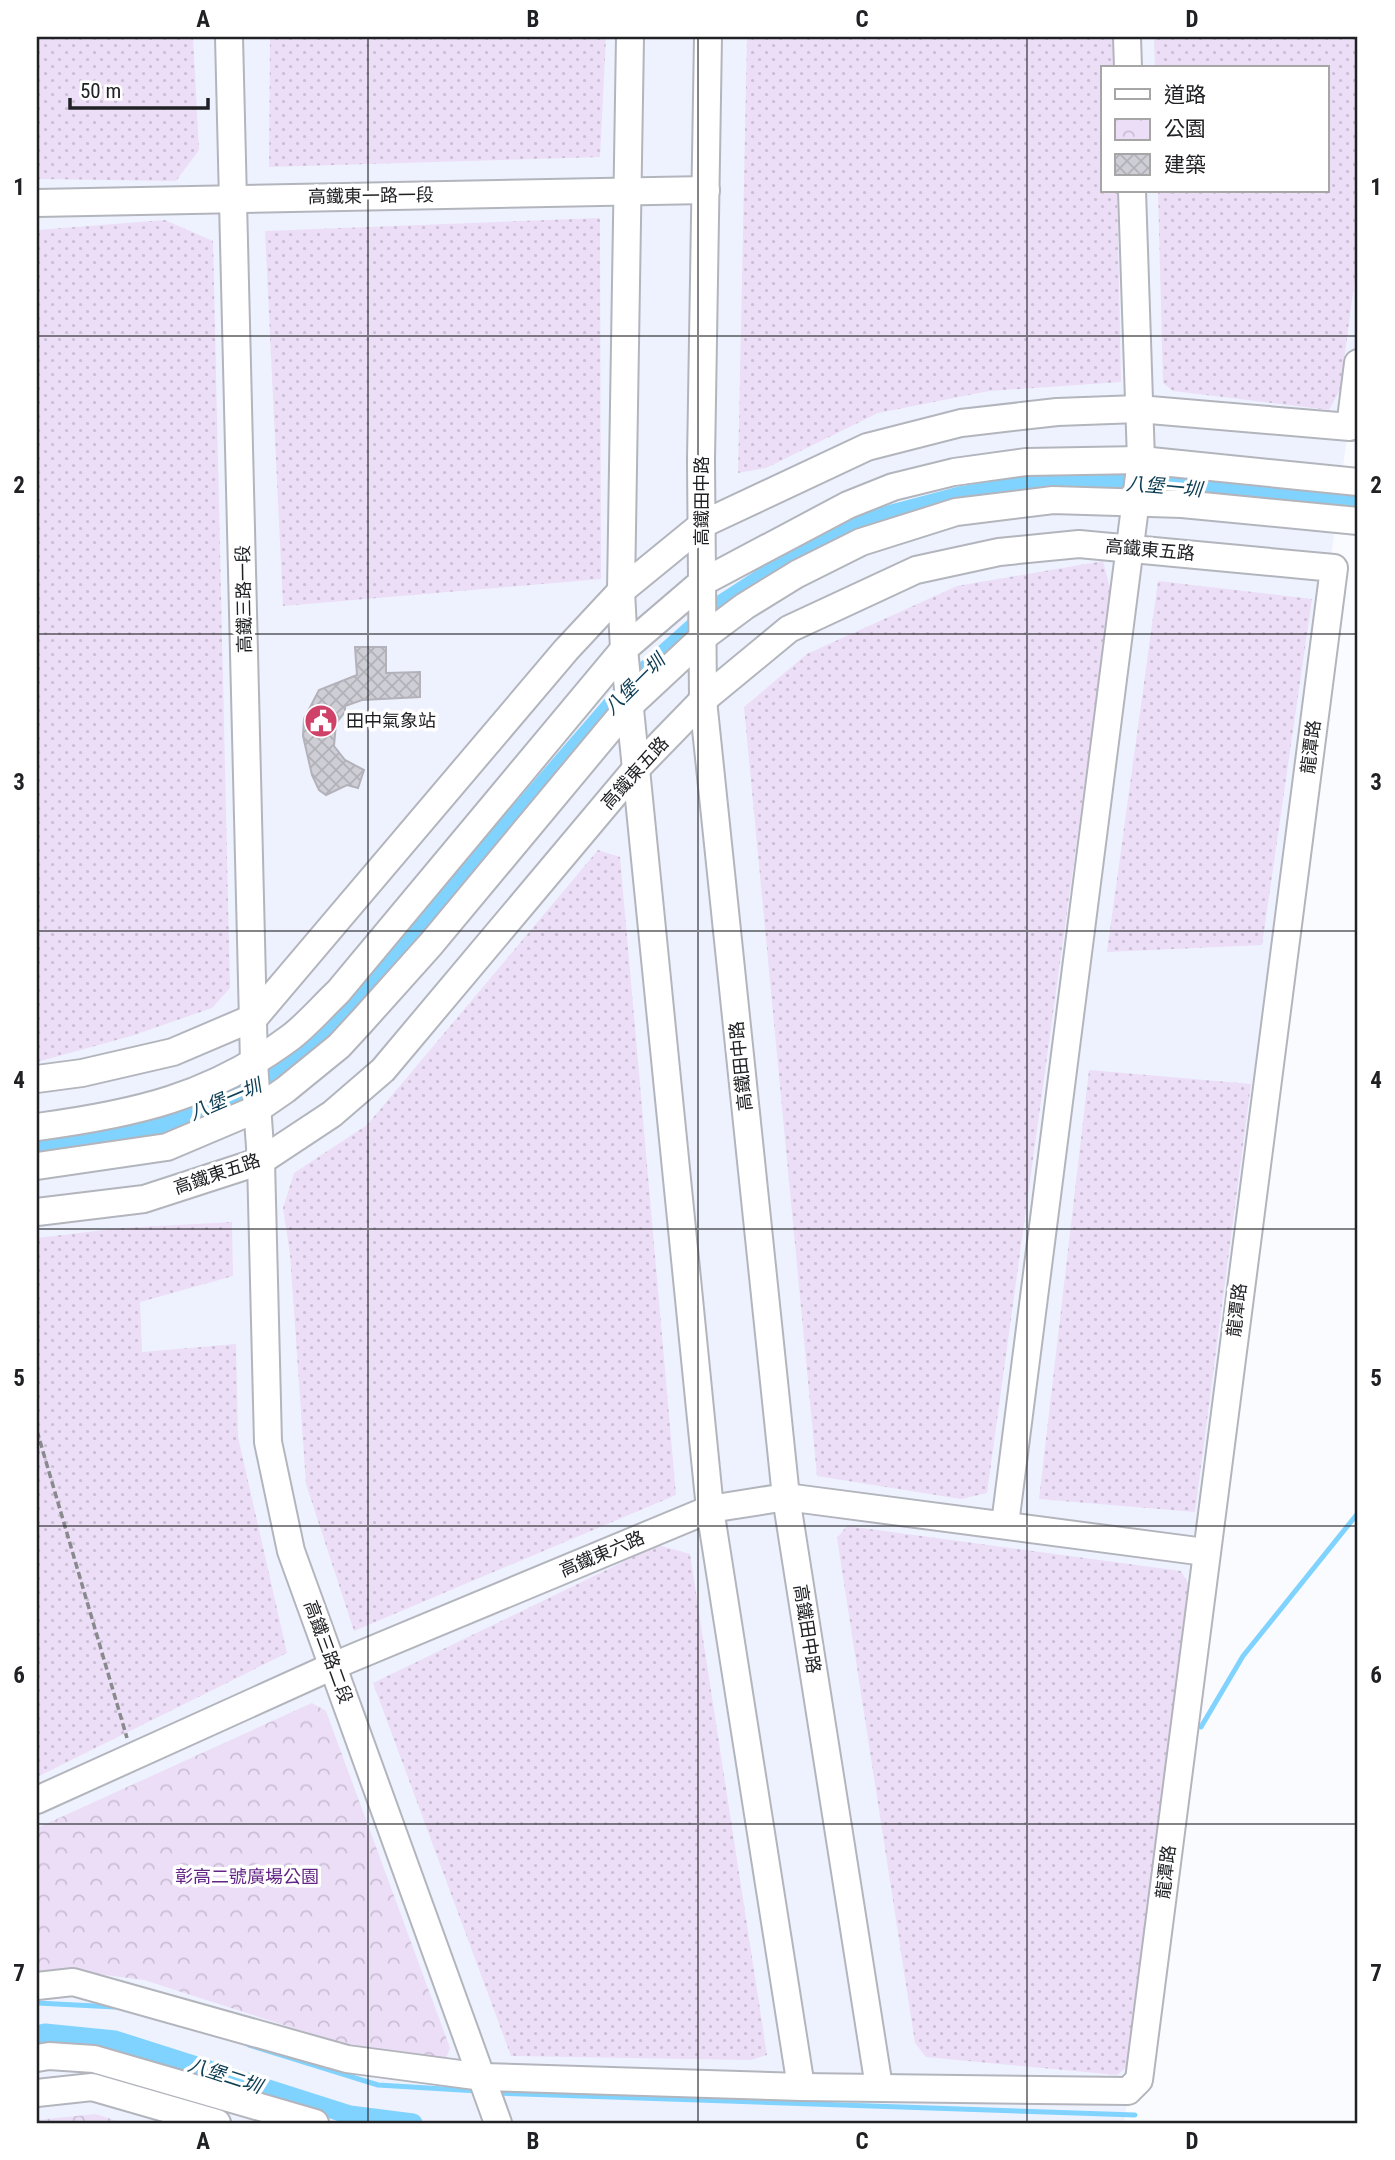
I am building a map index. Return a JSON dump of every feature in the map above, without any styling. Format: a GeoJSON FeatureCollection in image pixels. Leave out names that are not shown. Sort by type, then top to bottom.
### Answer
{"type":"FeatureCollection","features":[{"type":"Feature","properties":{"kind":"street","name":"高鐵三路一段"},"geometry":{"type":"LineString","coordinates":[[229,37],[255,1017],[254,1063],[261,1161]]}},
{"type":"Feature","properties":{"kind":"street"},"geometry":{"type":"LineString","coordinates":[[630,37],[621,591],[634,771],[710,1509],[801,2087]]}},
{"type":"Feature","properties":{"kind":"street","name":"高鐵田中路"},"geometry":{"type":"LineString","coordinates":[[708,37],[701,583],[703,700],[786,1497],[879,2087]]}},
{"type":"Feature","properties":{"kind":"street"},"geometry":{"type":"LineString","coordinates":[[1127,37],[1128,66]]}},
{"type":"Feature","properties":{"kind":"street","name":"高鐵東一路一段"},"geometry":{"type":"LineString","coordinates":[[37,203],[706,190]]}},
{"type":"Feature","properties":{"kind":"street"},"geometry":{"type":"LineString","coordinates":[[1004,1524],[1137,502],[1141,460],[1132,192]]}},
{"type":"Feature","properties":{"kind":"street"},"geometry":{"type":"LineString","coordinates":[[37,1079],[82,1073],[173,1052],[255,1017],[566,650],[621,591],[703,524],[867,447],[961,424],[1057,412],[1138,409],[1350,427],[1358,363]]}},
{"type":"Feature","properties":{"kind":"street"},"geometry":{"type":"LineString","coordinates":[[37,1127],[118,1116],[178,1099],[254,1063],[293,1035],[338,992],[624,649],[701,583],[779,540],[893,487],[954,472],[1026,462],[1141,460],[1358,482]]}},
{"type":"Feature","properties":{"kind":"street"},"geometry":{"type":"LineString","coordinates":[[37,1166],[167,1147],[258,1108],[339,1046],[431,944],[629,706],[702,638],[797,574],[861,542],[956,512],[1053,500],[1137,502],[1358,522]]}},
{"type":"Feature","properties":{"kind":"street","name":"高鐵東五路"},"geometry":{"type":"LineString","coordinates":[[37,1212],[144,1199],[261,1161],[331,1114],[383,1070],[634,771],[703,700],[789,629],[916,570],[999,552],[1079,544],[1334,568]]}},
{"type":"Feature","properties":{"kind":"street","name":"龍潭路"},"geometry":{"type":"LineString","coordinates":[[37,1986],[74,1982],[347,2059],[483,2077],[801,2087],[1128,2091],[1139,2080],[1334,568]]}},
{"type":"Feature","properties":{"kind":"street","name":"高鐵三路二段"},"geometry":{"type":"LineString","coordinates":[[261,1161],[268,1442],[291,1551],[498,2123]]}},
{"type":"Feature","properties":{"kind":"street","name":"高鐵東六路"},"geometry":{"type":"LineString","coordinates":[[37,1800],[332,1666],[710,1509],[786,1497],[1205,1552]]}},
{"type":"Feature","properties":{"kind":"street"},"geometry":{"type":"LineString","coordinates":[[37,2059],[49,2056],[94,2059],[315,2123]]}},
{"type":"Feature","properties":{"kind":"street"},"geometry":{"type":"LineString","coordinates":[[37,2093],[92,2087],[217,2123]]}},
{"type":"Feature","properties":{"kind":"path"},"geometry":{"type":"LineString","coordinates":[[37,1431],[132,1755]]}},
{"type":"Feature","properties":{"kind":"shaded area"},"geometry":{"type":"Polygon","coordinates":[[[37,37],[1358,37],[1358,353],[1124,2123],[37,2123],[37,37]]]}},
{"type":"Feature","properties":{"kind":"green space"},"geometry":{"type":"Polygon","coordinates":[[[37,37],[193,37],[199,150],[176,181],[37,179],[37,37]]]}},
{"type":"Feature","properties":{"kind":"green space"},"geometry":{"type":"Polygon","coordinates":[[[270,37],[606,37],[600,157],[269,167],[270,37]]]}},
{"type":"Feature","properties":{"kind":"green space"},"geometry":{"type":"Polygon","coordinates":[[[747,37],[1113,37],[1114,66],[1101,66],[1101,192],[1117,192],[1121,382],[989,391],[878,413],[766,468],[738,473],[747,37]]]}},
{"type":"Feature","properties":{"kind":"green space"},"geometry":{"type":"Polygon","coordinates":[[[1154,37],[1358,37],[1358,256],[1340,390],[1329,410],[1173,391],[1163,383],[1158,192],[1328,192],[1328,66],[1155,66],[1154,37]]]}},
{"type":"Feature","properties":{"kind":"green space"},"geometry":{"type":"Polygon","coordinates":[[[600,218],[601,579],[283,606],[265,231],[600,218]]]}},
{"type":"Feature","properties":{"kind":"green space"},"geometry":{"type":"Polygon","coordinates":[[[165,220],[213,241],[230,988],[212,1008],[131,1036],[37,1062],[37,230],[165,220]]]}},
{"type":"Feature","properties":{"kind":"green space"},"geometry":{"type":"Polygon","coordinates":[[[1103,561],[1111,592],[987,1493],[961,1499],[817,1476],[744,707],[807,654],[957,586],[1103,561]]]}},
{"type":"Feature","properties":{"kind":"green space"},"geometry":{"type":"Polygon","coordinates":[[[1158,581],[1312,599],[1262,945],[1107,952],[1158,581]]]}},
{"type":"Feature","properties":{"kind":"green space"},"geometry":{"type":"Polygon","coordinates":[[[598,850],[620,857],[676,1495],[354,1631],[306,1484],[290,1254],[283,1208],[294,1173],[367,1125],[598,850]]]}},
{"type":"Feature","properties":{"kind":"green space"},"geometry":{"type":"Polygon","coordinates":[[[1089,1070],[1251,1084],[1195,1512],[1039,1499],[1089,1070]]]}},
{"type":"Feature","properties":{"kind":"green space"},"geometry":{"type":"Polygon","coordinates":[[[232,1222],[233,1276],[140,1302],[142,1352],[236,1344],[238,1437],[287,1653],[37,1777],[37,1238],[121,1228],[232,1222]]]}},
{"type":"Feature","properties":{"kind":"green space"},"geometry":{"type":"Polygon","coordinates":[[[847,1526],[1181,1571],[1193,1592],[1137,2059],[1117,2075],[926,2057],[915,2043],[837,1538],[847,1526]]]}},
{"type":"Feature","properties":{"kind":"green space"},"geometry":{"type":"Polygon","coordinates":[[[658,1545],[690,1554],[767,2055],[750,2060],[511,2056],[373,1683],[658,1545]]]}},
{"type":"Feature","properties":{"kind":"green space","name":"彰高二號廣場公園"},"geometry":{"type":"Polygon","coordinates":[[[312,1703],[326,1711],[450,2048],[446,2058],[426,2061],[352,2047],[144,1980],[89,1973],[37,1973],[37,1828],[312,1703]]]}},
{"type":"Feature","properties":{"kind":"green space"},"geometry":{"type":"Polygon","coordinates":[[[96,2114],[123,2123],[37,2123],[37,2120],[96,2114]]]}},
{"type":"Feature","properties":{"kind":"building","name":"田中氣象站"},"geometry":{"type":"Polygon","coordinates":[[[355,647],[386,647],[386,673],[420,672],[420,697],[362,700],[345,706],[345,712],[336,723],[334,746],[345,760],[364,770],[358,788],[347,785],[326,795],[319,790],[312,775],[303,736],[304,719],[319,690],[357,675],[355,647]]]}},
{"type":"Feature","properties":{"kind":"waterway","name":"八堡一圳"},"geometry":{"type":"LineString","coordinates":[[37,1146],[149,1131],[265,1083],[336,1024],[630,684],[714,609],[794,557],[869,520],[960,496],[1054,481],[1090,479],[1358,503]]}},
{"type":"Feature","properties":{"kind":"waterway"},"geometry":{"type":"LineString","coordinates":[[1201,1727],[1243,1656],[1358,1513]]}},
{"type":"Feature","properties":{"kind":"waterway"},"geometry":{"type":"LineString","coordinates":[[37,2003],[115,2007]]}},
{"type":"Feature","properties":{"kind":"waterway","name":"八堡二圳"},"geometry":{"type":"LineString","coordinates":[[37,2035],[45,2033],[115,2040],[350,2115],[413,2123]]}},
{"type":"Feature","properties":{"kind":"waterway"},"geometry":{"type":"LineString","coordinates":[[249,2045],[378,2085],[478,2091]]}},
{"type":"Feature","properties":{"kind":"waterway"},"geometry":{"type":"LineString","coordinates":[[495,2093],[1135,2115]]}},
{"type":"Feature","properties":{"kind":"place","name":"田中氣象站"},"geometry":{"type":"Point","coordinates":[321,721]}}]}
